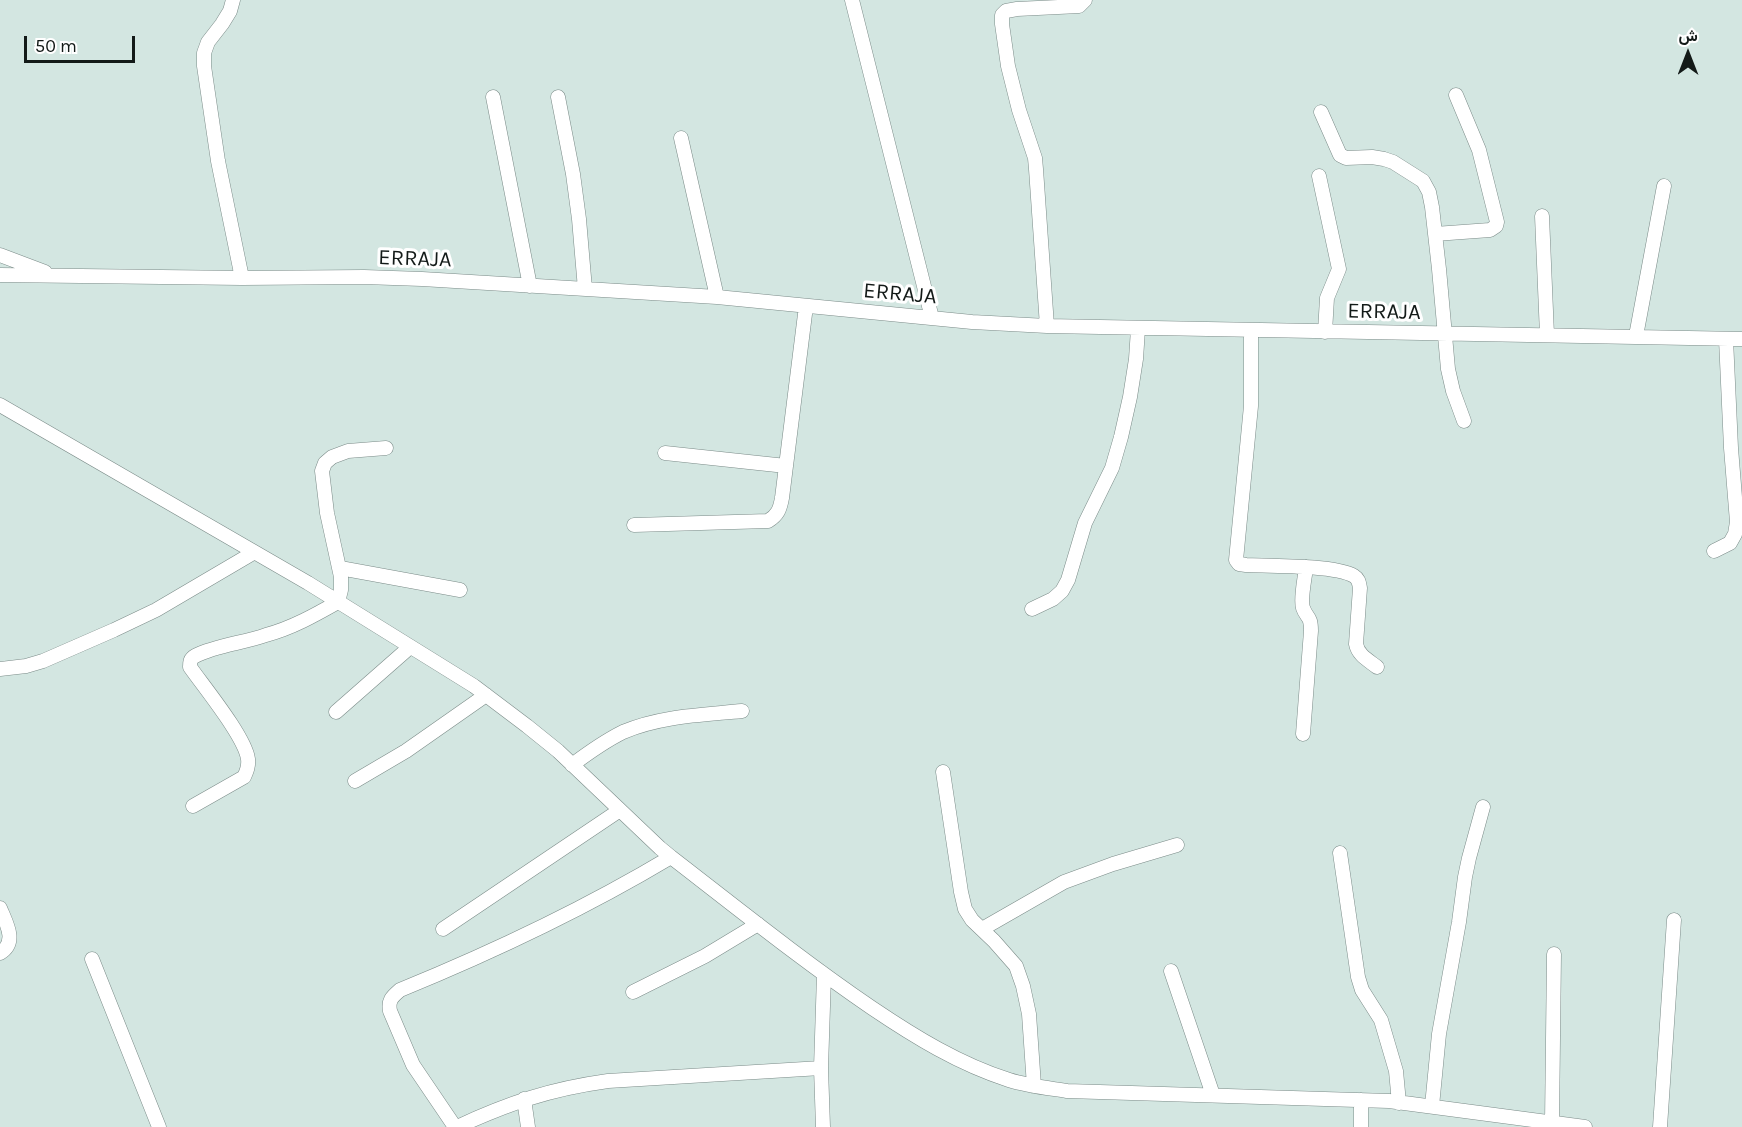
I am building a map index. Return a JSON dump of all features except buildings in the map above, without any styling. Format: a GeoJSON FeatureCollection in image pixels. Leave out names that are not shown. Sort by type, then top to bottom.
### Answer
{"type":"FeatureCollection","features":[{"type":"Feature","properties":{"kind":"street"},"geometry":{"type":"LineString","coordinates":[[232,0],[230,11],[208,42],[204,53],[204,66],[218,161],[242,278]]}},
{"type":"Feature","properties":{"kind":"street"},"geometry":{"type":"LineString","coordinates":[[852,0],[932,318]]}},
{"type":"Feature","properties":{"kind":"street"},"geometry":{"type":"LineString","coordinates":[[1047,326],[1035,158],[1019,110],[1008,66],[1002,15],[1006,10],[1079,6],[1085,0]]}},
{"type":"Feature","properties":{"kind":"street"},"geometry":{"type":"LineString","coordinates":[[1435,234],[1490,230],[1496,226],[1497,222],[1479,150],[1456,95]]}},
{"type":"Feature","properties":{"kind":"street"},"geometry":{"type":"LineString","coordinates":[[493,97],[530,286]]}},
{"type":"Feature","properties":{"kind":"street"},"geometry":{"type":"LineString","coordinates":[[558,97],[573,174],[585,289]]}},
{"type":"Feature","properties":{"kind":"street"},"geometry":{"type":"LineString","coordinates":[[1321,112],[1340,155],[1346,158],[1384,159],[1393,162],[1423,181],[1429,192],[1448,369],[1464,421]]}},
{"type":"Feature","properties":{"kind":"street"},"geometry":{"type":"LineString","coordinates":[[681,138],[717,297]]}},
{"type":"Feature","properties":{"kind":"street"},"geometry":{"type":"LineString","coordinates":[[1318,176],[1339,269],[1327,298],[1326,332]]}},
{"type":"Feature","properties":{"kind":"street"},"geometry":{"type":"LineString","coordinates":[[1636,336],[1664,186]]}},
{"type":"Feature","properties":{"kind":"street"},"geometry":{"type":"LineString","coordinates":[[1542,216],[1547,336]]}},
{"type":"Feature","properties":{"kind":"street","name":"ERRAJA"},"geometry":{"type":"LineString","coordinates":[[0,255],[56,276]]}},
{"type":"Feature","properties":{"kind":"street","name":"ERRAJA"},"geometry":{"type":"LineString","coordinates":[[0,275],[364,278],[530,286],[717,297],[932,318],[1047,326],[1742,339]]}},
{"type":"Feature","properties":{"kind":"street"},"geometry":{"type":"LineString","coordinates":[[634,525],[768,521],[780,511],[806,306]]}},
{"type":"Feature","properties":{"kind":"street"},"geometry":{"type":"LineString","coordinates":[[1032,609],[1053,600],[1062,591],[1068,580],[1085,523],[1112,468],[1130,397],[1138,329]]}},
{"type":"Feature","properties":{"kind":"street"},"geometry":{"type":"LineString","coordinates":[[1251,331],[1251,406],[1236,560],[1239,564],[1246,566],[1306,567],[1340,572],[1359,580],[1357,650],[1377,667]]}},
{"type":"Feature","properties":{"kind":"street"},"geometry":{"type":"LineString","coordinates":[[1714,551],[1730,543],[1735,534],[1737,522],[1726,339]]}},
{"type":"Feature","properties":{"kind":"street"},"geometry":{"type":"LineString","coordinates":[[0,405],[338,602],[486,695],[527,726],[572,765],[671,857],[824,975],[913,1035],[952,1057],[1011,1081],[1067,1091],[1400,1102],[1585,1127]]}},
{"type":"Feature","properties":{"kind":"street"},"geometry":{"type":"LineString","coordinates":[[193,806],[244,777],[248,761],[246,752],[232,727],[190,668],[190,660],[209,651],[281,631],[338,602],[341,590],[340,568],[327,513],[322,471],[325,463],[332,457],[348,451],[387,448]]}},
{"type":"Feature","properties":{"kind":"street"},"geometry":{"type":"LineString","coordinates":[[665,453],[786,466]]}},
{"type":"Feature","properties":{"kind":"street"},"geometry":{"type":"LineString","coordinates":[[0,669],[26,666],[43,661],[114,630],[156,610],[253,553]]}},
{"type":"Feature","properties":{"kind":"street"},"geometry":{"type":"LineString","coordinates":[[1303,734],[1311,631],[1311,619],[1303,609],[1302,602],[1306,567]]}},
{"type":"Feature","properties":{"kind":"street"},"geometry":{"type":"LineString","coordinates":[[340,568],[460,590]]}},
{"type":"Feature","properties":{"kind":"street"},"geometry":{"type":"LineString","coordinates":[[336,712],[410,647]]}},
{"type":"Feature","properties":{"kind":"street"},"geometry":{"type":"LineString","coordinates":[[355,781],[406,751],[486,695]]}},
{"type":"Feature","properties":{"kind":"street"},"geometry":{"type":"LineString","coordinates":[[572,765],[602,744],[647,724],[683,716],[742,711]]}},
{"type":"Feature","properties":{"kind":"street"},"geometry":{"type":"LineString","coordinates":[[943,772],[965,909],[972,921],[1016,966],[1023,986],[1029,1014],[1034,1086]]}},
{"type":"Feature","properties":{"kind":"street"},"geometry":{"type":"LineString","coordinates":[[1432,1106],[1439,1034],[1468,858],[1483,807]]}},
{"type":"Feature","properties":{"kind":"street"},"geometry":{"type":"LineString","coordinates":[[443,929],[620,810]]}},
{"type":"Feature","properties":{"kind":"street"},"geometry":{"type":"LineString","coordinates":[[982,929],[1064,882],[1113,864],[1177,845]]}},
{"type":"Feature","properties":{"kind":"street"},"geometry":{"type":"LineString","coordinates":[[1340,853],[1358,978],[1369,1003],[1382,1020],[1396,1071],[1400,1102]]}},
{"type":"Feature","properties":{"kind":"street"},"geometry":{"type":"LineString","coordinates":[[671,857],[590,903],[485,954],[400,990],[392,997],[389,1003],[390,1011],[413,1065],[456,1127],[524,1099],[570,1087],[608,1082],[821,1068]]}},
{"type":"Feature","properties":{"kind":"street"},"geometry":{"type":"LineString","coordinates":[[0,908],[10,935],[8,947],[0,953]]}},
{"type":"Feature","properties":{"kind":"street"},"geometry":{"type":"LineString","coordinates":[[1660,1127],[1674,920]]}},
{"type":"Feature","properties":{"kind":"street"},"geometry":{"type":"LineString","coordinates":[[633,992],[705,956],[758,924]]}},
{"type":"Feature","properties":{"kind":"street"},"geometry":{"type":"LineString","coordinates":[[1552,1123],[1554,954]]}},
{"type":"Feature","properties":{"kind":"street"},"geometry":{"type":"LineString","coordinates":[[92,959],[159,1127]]}},
{"type":"Feature","properties":{"kind":"street"},"geometry":{"type":"LineString","coordinates":[[1171,971],[1213,1095]]}},
{"type":"Feature","properties":{"kind":"street"},"geometry":{"type":"LineString","coordinates":[[824,975],[821,1068],[824,1127]]}},
{"type":"Feature","properties":{"kind":"street"},"geometry":{"type":"LineString","coordinates":[[524,1099],[528,1127]]}},
{"type":"Feature","properties":{"kind":"street"},"geometry":{"type":"LineString","coordinates":[[1361,1100],[1361,1127]]}}]}
